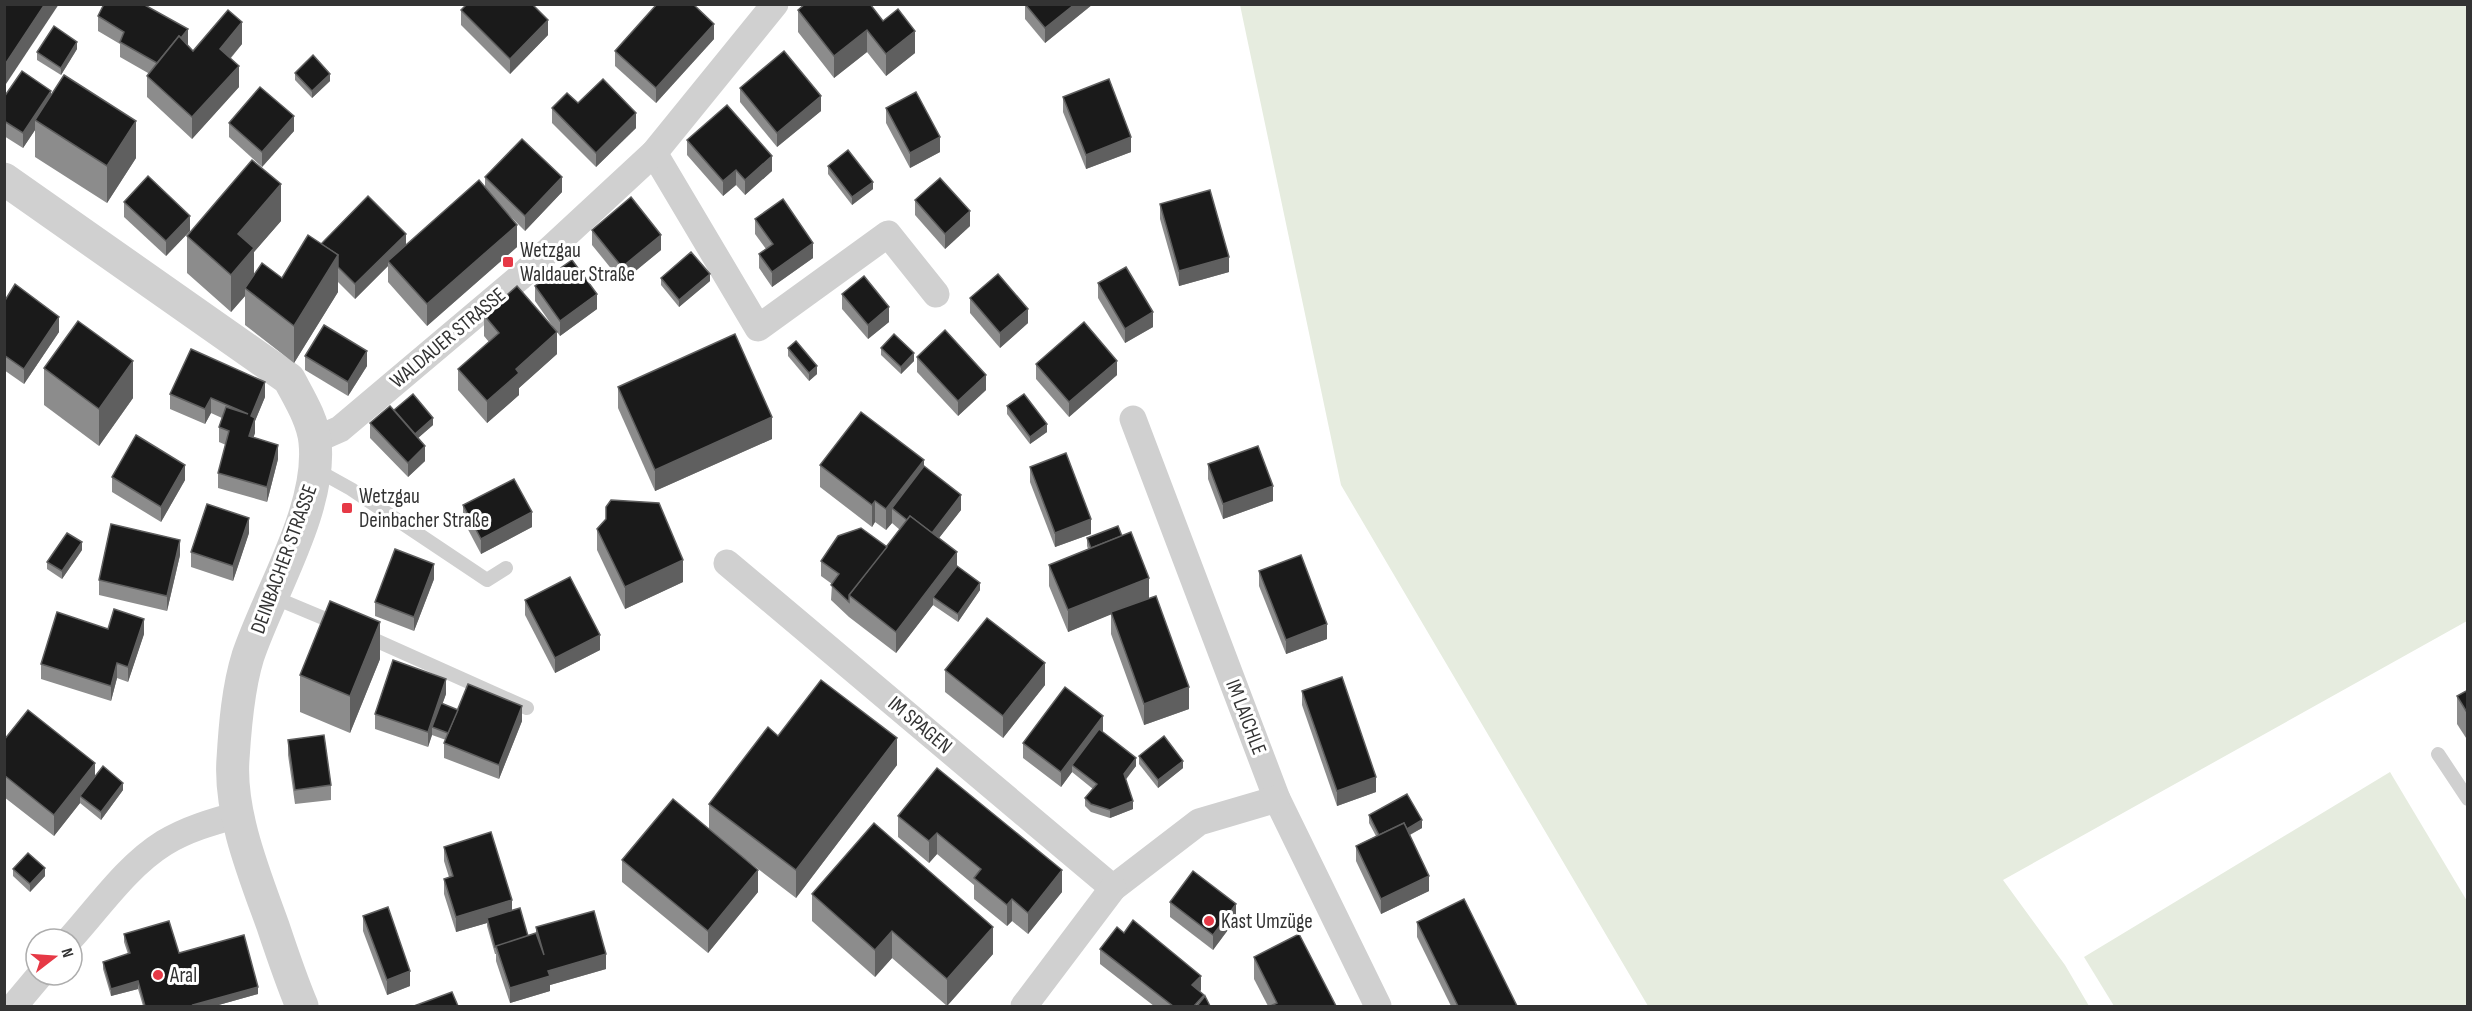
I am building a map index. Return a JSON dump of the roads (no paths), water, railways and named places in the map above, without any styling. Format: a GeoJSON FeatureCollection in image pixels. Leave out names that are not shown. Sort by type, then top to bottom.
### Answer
{"type":"FeatureCollection","features":[{"type":"Feature","properties":{"kind":"street","name":"WALDAUER STRASSE"},"geometry":{"type":"LineString","coordinates":[[315,455],[340,429],[519,278],[654,153],[775,4]]}},
{"type":"Feature","properties":{"kind":"street"},"geometry":{"type":"LineString","coordinates":[[654,153],[758,328],[888,234],[936,294]]}},
{"type":"Feature","properties":{"kind":"street","name":"DEINBACHER STRASSE"},"geometry":{"type":"LineString","coordinates":[[4,179],[289,379],[307,414],[315,455],[309,501],[248,657],[232,762],[237,815],[256,880],[302,1006]]}},
{"type":"Feature","properties":{"kind":"street","name":"IM LAICHLE"},"geometry":{"type":"LineString","coordinates":[[1133,419],[1278,799],[1378,1006]]}},
{"type":"Feature","properties":{"kind":"street","name":"IM SPAGEN"},"geometry":{"type":"LineString","coordinates":[[727,563],[1113,888]]}},
{"type":"Feature","properties":{"kind":"street"},"geometry":{"type":"LineString","coordinates":[[1024,1006],[1113,888],[1199,822],[1278,799]]}},
{"type":"Feature","properties":{"kind":"street"},"geometry":{"type":"LineString","coordinates":[[81,927],[130,872],[163,844],[189,830],[237,815]]}},
{"type":"Feature","properties":{"kind":"street"},"geometry":{"type":"LineString","coordinates":[[14,1006],[30,987]]}},
{"type":"Feature","properties":{"kind":"lane"},"geometry":{"type":"LineString","coordinates":[[315,455],[351,489],[487,580],[506,568]]}},
{"type":"Feature","properties":{"kind":"lane"},"geometry":{"type":"LineString","coordinates":[[273,597],[527,708]]}},
{"type":"Feature","properties":{"kind":"lane"},"geometry":{"type":"LineString","coordinates":[[2438,754],[2468,799]]}},
{"type":"Feature","properties":{"kind":"place","name":"Wetzgau Waldauer Straße"},"geometry":{"type":"Point","coordinates":[508,262]}},
{"type":"Feature","properties":{"kind":"place","name":"Wetzgau Deinbacher Straße"},"geometry":{"type":"Point","coordinates":[347,508]}},
{"type":"Feature","properties":{"kind":"place","name":"Kast Umzüge"},"geometry":{"type":"Point","coordinates":[1209,921]}},
{"type":"Feature","properties":{"kind":"place","name":"Aral"},"geometry":{"type":"Point","coordinates":[158,975]}}]}
